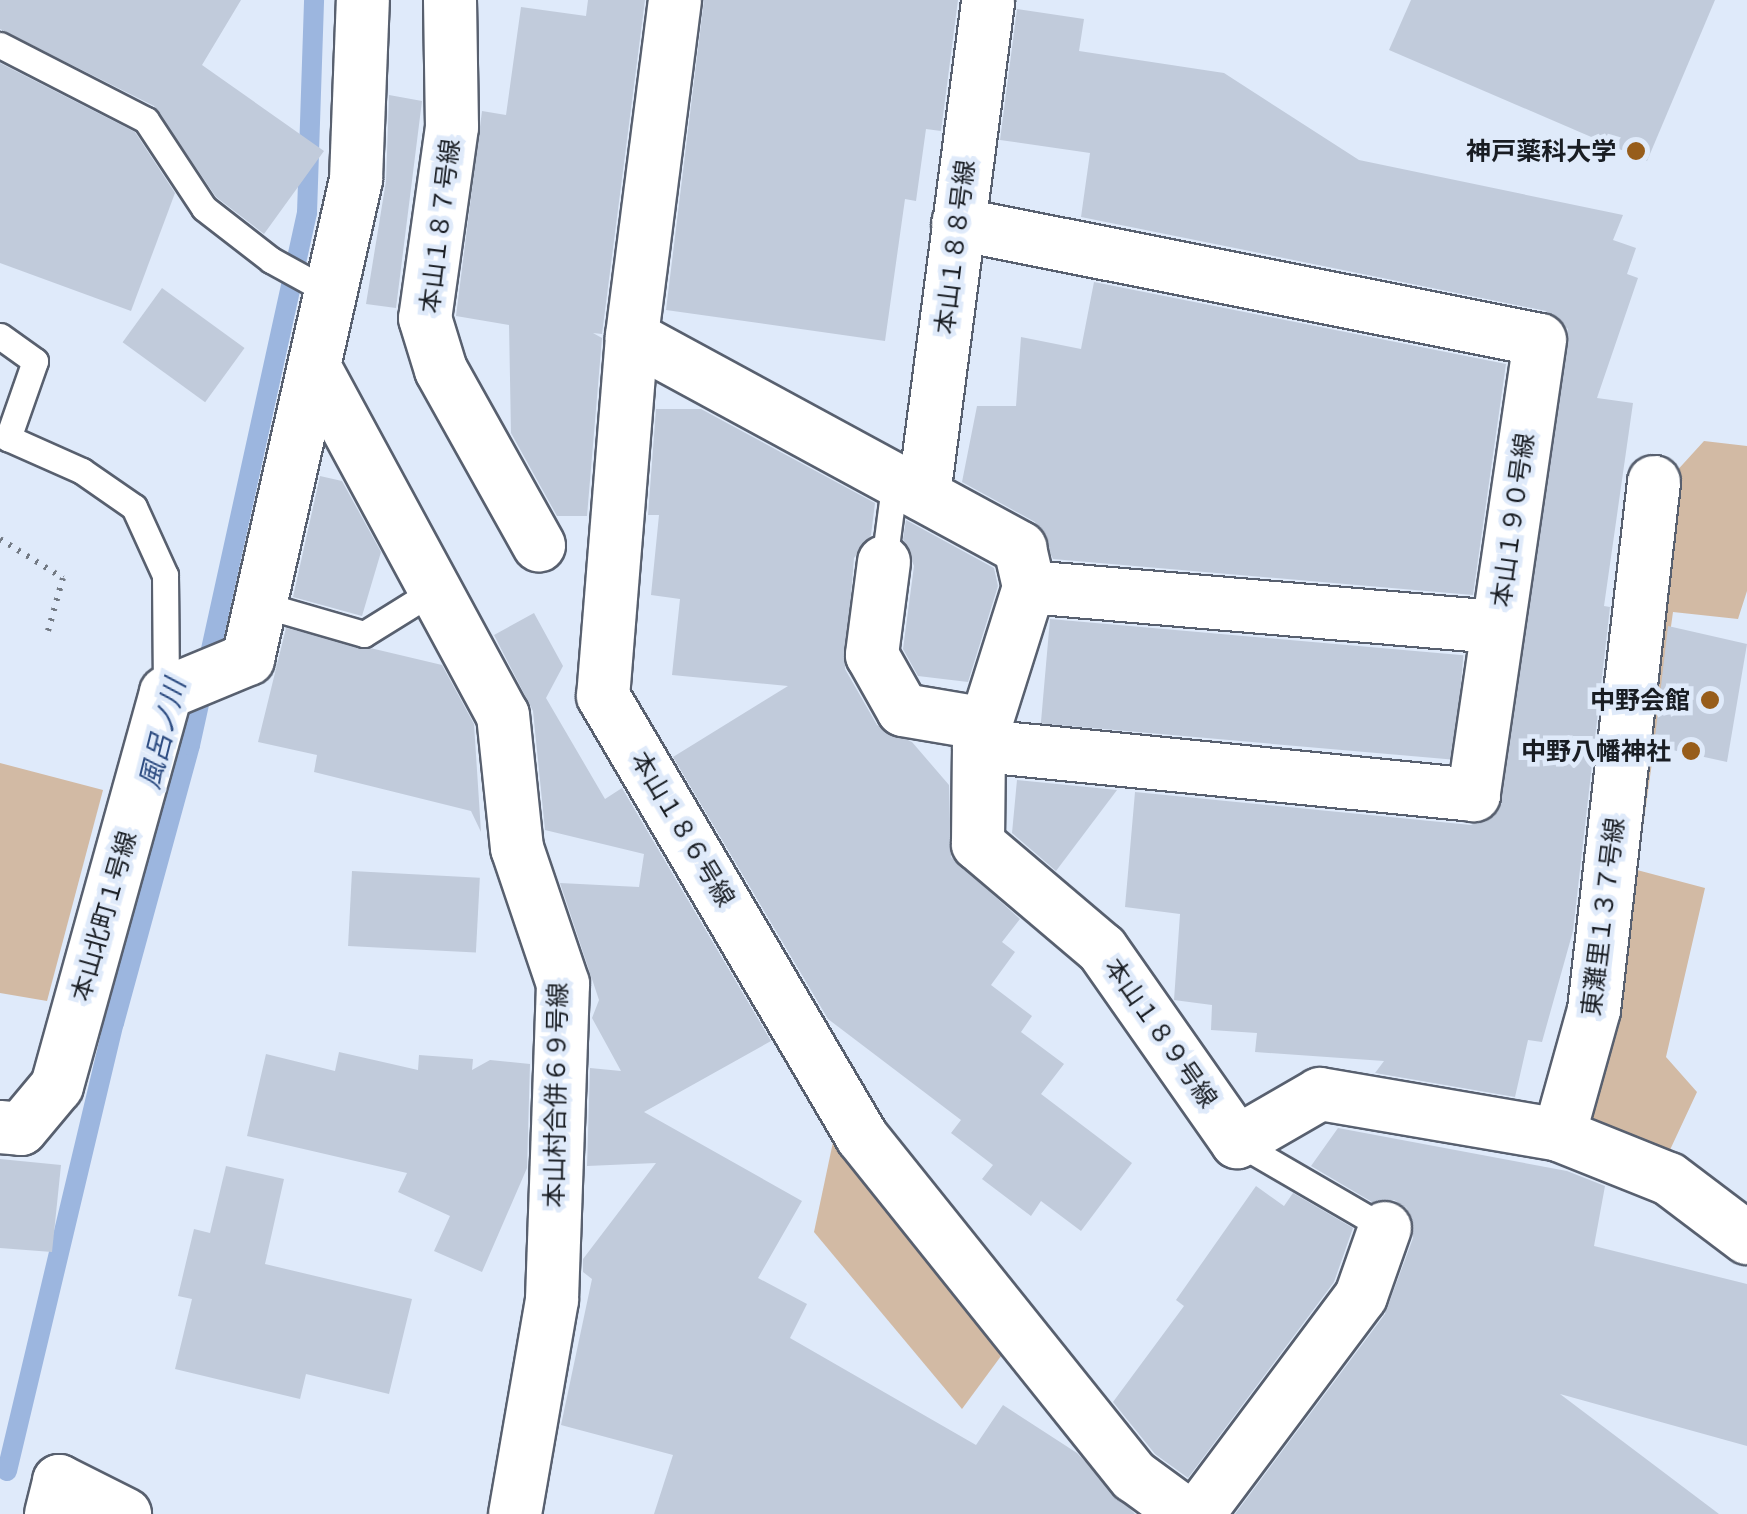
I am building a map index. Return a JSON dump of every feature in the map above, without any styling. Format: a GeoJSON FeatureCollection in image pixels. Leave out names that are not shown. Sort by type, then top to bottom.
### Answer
{"type":"FeatureCollection","features":[{"type":"Feature","properties":{"kind":"street","name":"本山１８７号線"},"geometry":{"type":"LineString","coordinates":[[450,0],[452,128],[425,318],[441,370],[540,544]]}},
{"type":"Feature","properties":{"kind":"street","name":"本山１８６号線"},"geometry":{"type":"LineString","coordinates":[[675,0],[632,337],[603,696],[862,1138],[1134,1476],[1186,1514]]}},
{"type":"Feature","properties":{"kind":"street","name":"本山１８８号線"},"geometry":{"type":"LineString","coordinates":[[910,486],[958,224],[988,0]]}},
{"type":"Feature","properties":{"kind":"street"},"geometry":{"type":"LineString","coordinates":[[176,688],[248,659],[356,179],[370,1]]}},
{"type":"Feature","properties":{"kind":"street","name":"本山１９０号線"},"geometry":{"type":"LineString","coordinates":[[958,224],[1540,340],[1474,794],[982,735]]}},
{"type":"Feature","properties":{"kind":"street"},"geometry":{"type":"LineString","coordinates":[[632,337],[1020,548],[1029,587],[1497,627]]}},
{"type":"Feature","properties":{"kind":"street","name":"本山村合併６９号線"},"geometry":{"type":"LineString","coordinates":[[315,368],[503,715],[517,848],[563,984],[552,1300],[515,1514]]}},
{"type":"Feature","properties":{"kind":"street","name":"東灘里１３７号線"},"geometry":{"type":"LineString","coordinates":[[1560,1135],[1594,1010],[1654,482]]}},
{"type":"Feature","properties":{"kind":"street"},"geometry":{"type":"LineString","coordinates":[[884,562],[872,655],[903,710],[982,735]]}},
{"type":"Feature","properties":{"kind":"street","name":"本山１８９号線"},"geometry":{"type":"LineString","coordinates":[[1029,587],[982,735],[978,844],[1102,949],[1237,1142]]}},
{"type":"Feature","properties":{"kind":"street","name":"本山北町１号線"},"geometry":{"type":"LineString","coordinates":[[0,1126],[21,1129],[56,1086],[176,688]]}},
{"type":"Feature","properties":{"kind":"street"},"geometry":{"type":"LineString","coordinates":[[1237,1142],[1320,1094],[1560,1135],[1669,1179],[1747,1238]]}},
{"type":"Feature","properties":{"kind":"street"},"geometry":{"type":"LineString","coordinates":[[1198,1514],[1361,1296],[1386,1228]]}},
{"type":"Feature","properties":{"kind":"street"},"geometry":{"type":"LineString","coordinates":[[51,1514],[59,1481],[125,1514]]}},
{"type":"Feature","properties":{"kind":"lane"},"geometry":{"type":"LineString","coordinates":[[0,46],[146,120],[204,208],[271,260],[331,293]]}},
{"type":"Feature","properties":{"kind":"lane"},"geometry":{"type":"LineString","coordinates":[[0,336],[35,361],[8,438],[82,471],[134,508],[165,576],[176,688]]}},
{"type":"Feature","properties":{"kind":"lane"},"geometry":{"type":"LineString","coordinates":[[884,562],[910,486]]}},
{"type":"Feature","properties":{"kind":"lane"},"geometry":{"type":"LineString","coordinates":[[260,604],[364,634],[435,590]]}},
{"type":"Feature","properties":{"kind":"lane"},"geometry":{"type":"LineString","coordinates":[[1237,1142],[1386,1228]]}},
{"type":"Feature","properties":{"kind":"path"},"geometry":{"type":"LineString","coordinates":[[0,539],[63,578],[48,631]]}},
{"type":"Feature","properties":{"kind":"shaded area"},"geometry":{"type":"Polygon","coordinates":[[[1704,441],[1747,446],[1747,591],[1738,619],[1673,612],[1637,870],[1705,888],[1666,1057],[1697,1092],[1669,1152],[1578,1121],[1663,486],[1704,441]]]}},
{"type":"Feature","properties":{"kind":"shaded area"},"geometry":{"type":"Polygon","coordinates":[[[0,763],[103,790],[47,1001],[0,993],[0,763]]]}},
{"type":"Feature","properties":{"kind":"shaded area"},"geometry":{"type":"Polygon","coordinates":[[[833,1142],[1004,1352],[962,1409],[814,1232],[833,1142]]]}},
{"type":"Feature","properties":{"kind":"building"},"geometry":{"type":"Polygon","coordinates":[[[0,0],[241,0],[202,65],[324,151],[264,234],[216,197],[154,106],[0,29],[0,0]]]}},
{"type":"Feature","properties":{"kind":"building"},"geometry":{"type":"Polygon","coordinates":[[[588,0],[645,0],[602,334],[593,333],[602,338],[587,516],[557,516],[511,433],[509,325],[456,316],[482,111],[506,115],[521,7],[586,16],[588,0]]]}},
{"type":"Feature","properties":{"kind":"building"},"geometry":{"type":"Polygon","coordinates":[[[704,0],[958,0],[941,131],[926,129],[916,201],[905,199],[885,341],[666,310],[704,0]]]}},
{"type":"Feature","properties":{"kind":"building"},"geometry":{"type":"Polygon","coordinates":[[[1411,0],[1715,0],[1647,161],[1389,50],[1411,0]]]}},
{"type":"Feature","properties":{"kind":"building"},"geometry":{"type":"Polygon","coordinates":[[[1017,9],[1084,19],[1079,51],[1224,73],[1359,160],[1623,215],[1613,240],[1636,248],[1627,274],[1638,278],[1597,398],[1633,403],[1604,606],[1610,607],[1573,931],[1542,1042],[1528,1040],[1515,1097],[1375,1073],[1384,1061],[1255,1052],[1257,1033],[1211,1030],[1212,1005],[1174,1000],[1180,914],[1125,907],[1135,792],[1471,825],[1498,812],[1568,329],[1546,311],[1081,217],[1090,153],[1000,140],[1017,9]]]}},
{"type":"Feature","properties":{"kind":"building"},"geometry":{"type":"Polygon","coordinates":[[[0,63],[135,132],[175,193],[131,311],[0,263],[0,63]]]}},
{"type":"Feature","properties":{"kind":"building"},"geometry":{"type":"Polygon","coordinates":[[[389,95],[422,101],[396,308],[366,304],[386,181],[389,95]]]}},
{"type":"Feature","properties":{"kind":"building"},"geometry":{"type":"Polygon","coordinates":[[[1094,282],[1506,364],[1473,595],[1053,559],[1035,522],[962,482],[977,406],[1016,406],[1021,337],[1081,349],[1094,282]]]}},
{"type":"Feature","properties":{"kind":"building"},"geometry":{"type":"Polygon","coordinates":[[[162,288],[245,348],[205,402],[123,342],[162,288]]]}},
{"type":"Feature","properties":{"kind":"building"},"geometry":{"type":"Polygon","coordinates":[[[656,409],[701,409],[875,503],[871,535],[854,558],[845,669],[877,725],[912,742],[949,785],[951,857],[1020,919],[1002,942],[1015,952],[991,985],[1032,1016],[1021,1032],[1064,1064],[1041,1094],[1132,1163],[1081,1231],[1041,1201],[1031,1216],[982,1179],[993,1165],[951,1133],[961,1120],[828,1019],[673,757],[788,686],[672,675],[680,599],[651,595],[659,515],[648,515],[656,409]]]}},
{"type":"Feature","properties":{"kind":"building"},"geometry":{"type":"Polygon","coordinates":[[[320,476],[342,481],[381,552],[362,616],[293,597],[320,476]]]}},
{"type":"Feature","properties":{"kind":"building"},"geometry":{"type":"Polygon","coordinates":[[[906,520],[994,568],[998,586],[968,682],[918,676],[903,649],[914,566],[903,539],[906,520]]]}},
{"type":"Feature","properties":{"kind":"building"},"geometry":{"type":"Polygon","coordinates":[[[534,613],[563,666],[546,698],[605,799],[622,788],[771,1041],[644,1112],[802,1201],[758,1278],[807,1304],[790,1338],[976,1445],[1003,1405],[1077,1453],[1135,1514],[654,1514],[673,1455],[561,1425],[592,1279],[583,1272],[583,1259],[656,1163],[587,1166],[590,1068],[621,1071],[592,1018],[599,1000],[560,883],[639,887],[644,854],[545,830],[533,711],[494,635],[534,613]]]}},
{"type":"Feature","properties":{"kind":"building"},"geometry":{"type":"Polygon","coordinates":[[[1050,619],[1463,655],[1454,760],[1041,724],[1050,619]]]}},
{"type":"Feature","properties":{"kind":"building"},"geometry":{"type":"Polygon","coordinates":[[[1668,626],[1747,644],[1727,762],[1654,746],[1668,626]]]}},
{"type":"Feature","properties":{"kind":"building"},"geometry":{"type":"Polygon","coordinates":[[[286,628],[442,665],[474,724],[481,832],[471,811],[314,772],[317,755],[258,742],[286,628]]]}},
{"type":"Feature","properties":{"kind":"building"},"geometry":{"type":"Polygon","coordinates":[[[1017,780],[1117,790],[1056,871],[1012,833],[1017,780]]]}},
{"type":"Feature","properties":{"kind":"building"},"geometry":{"type":"Polygon","coordinates":[[[352,871],[480,878],[476,953],[348,946],[352,871]]]}},
{"type":"Feature","properties":{"kind":"building"},"geometry":{"type":"Polygon","coordinates":[[[339,1052],[418,1070],[419,1055],[473,1059],[472,1070],[490,1060],[530,1064],[527,1168],[482,1272],[434,1251],[450,1216],[398,1192],[407,1173],[247,1136],[266,1054],[335,1071],[339,1052]]]}},
{"type":"Feature","properties":{"kind":"building"},"geometry":{"type":"Polygon","coordinates":[[[1338,1128],[1567,1171],[1605,1186],[1594,1246],[1747,1284],[1747,1446],[1560,1394],[1719,1514],[1235,1514],[1385,1314],[1413,1238],[1407,1208],[1394,1200],[1372,1202],[1311,1166],[1338,1128]]]}},
{"type":"Feature","properties":{"kind":"building"},"geometry":{"type":"Polygon","coordinates":[[[0,1159],[61,1165],[52,1252],[0,1248],[0,1159]]]}},
{"type":"Feature","properties":{"kind":"building"},"geometry":{"type":"Polygon","coordinates":[[[226,1166],[284,1179],[265,1264],[412,1299],[389,1394],[306,1374],[300,1399],[175,1369],[192,1299],[178,1296],[194,1229],[210,1233],[226,1166]]]}},
{"type":"Feature","properties":{"kind":"building"},"geometry":{"type":"Polygon","coordinates":[[[1256,1186],[1284,1206],[1293,1193],[1353,1228],[1334,1282],[1188,1478],[1155,1454],[1113,1402],[1184,1306],[1176,1300],[1256,1186]]]}},
{"type":"Feature","properties":{"kind":"waterway","name":"風呂ノ川"},"geometry":{"type":"LineString","coordinates":[[7,1471],[114,1023],[190,745],[307,213],[314,0]]}},
{"type":"Feature","properties":{"kind":"place","name":"神戸薬科大学"},"geometry":{"type":"Point","coordinates":[1636,151]}},
{"type":"Feature","properties":{"kind":"place","name":"中野会館"},"geometry":{"type":"Point","coordinates":[1710,700]}},
{"type":"Feature","properties":{"kind":"place","name":"中野八幡神社"},"geometry":{"type":"Point","coordinates":[1691,751]}}]}
